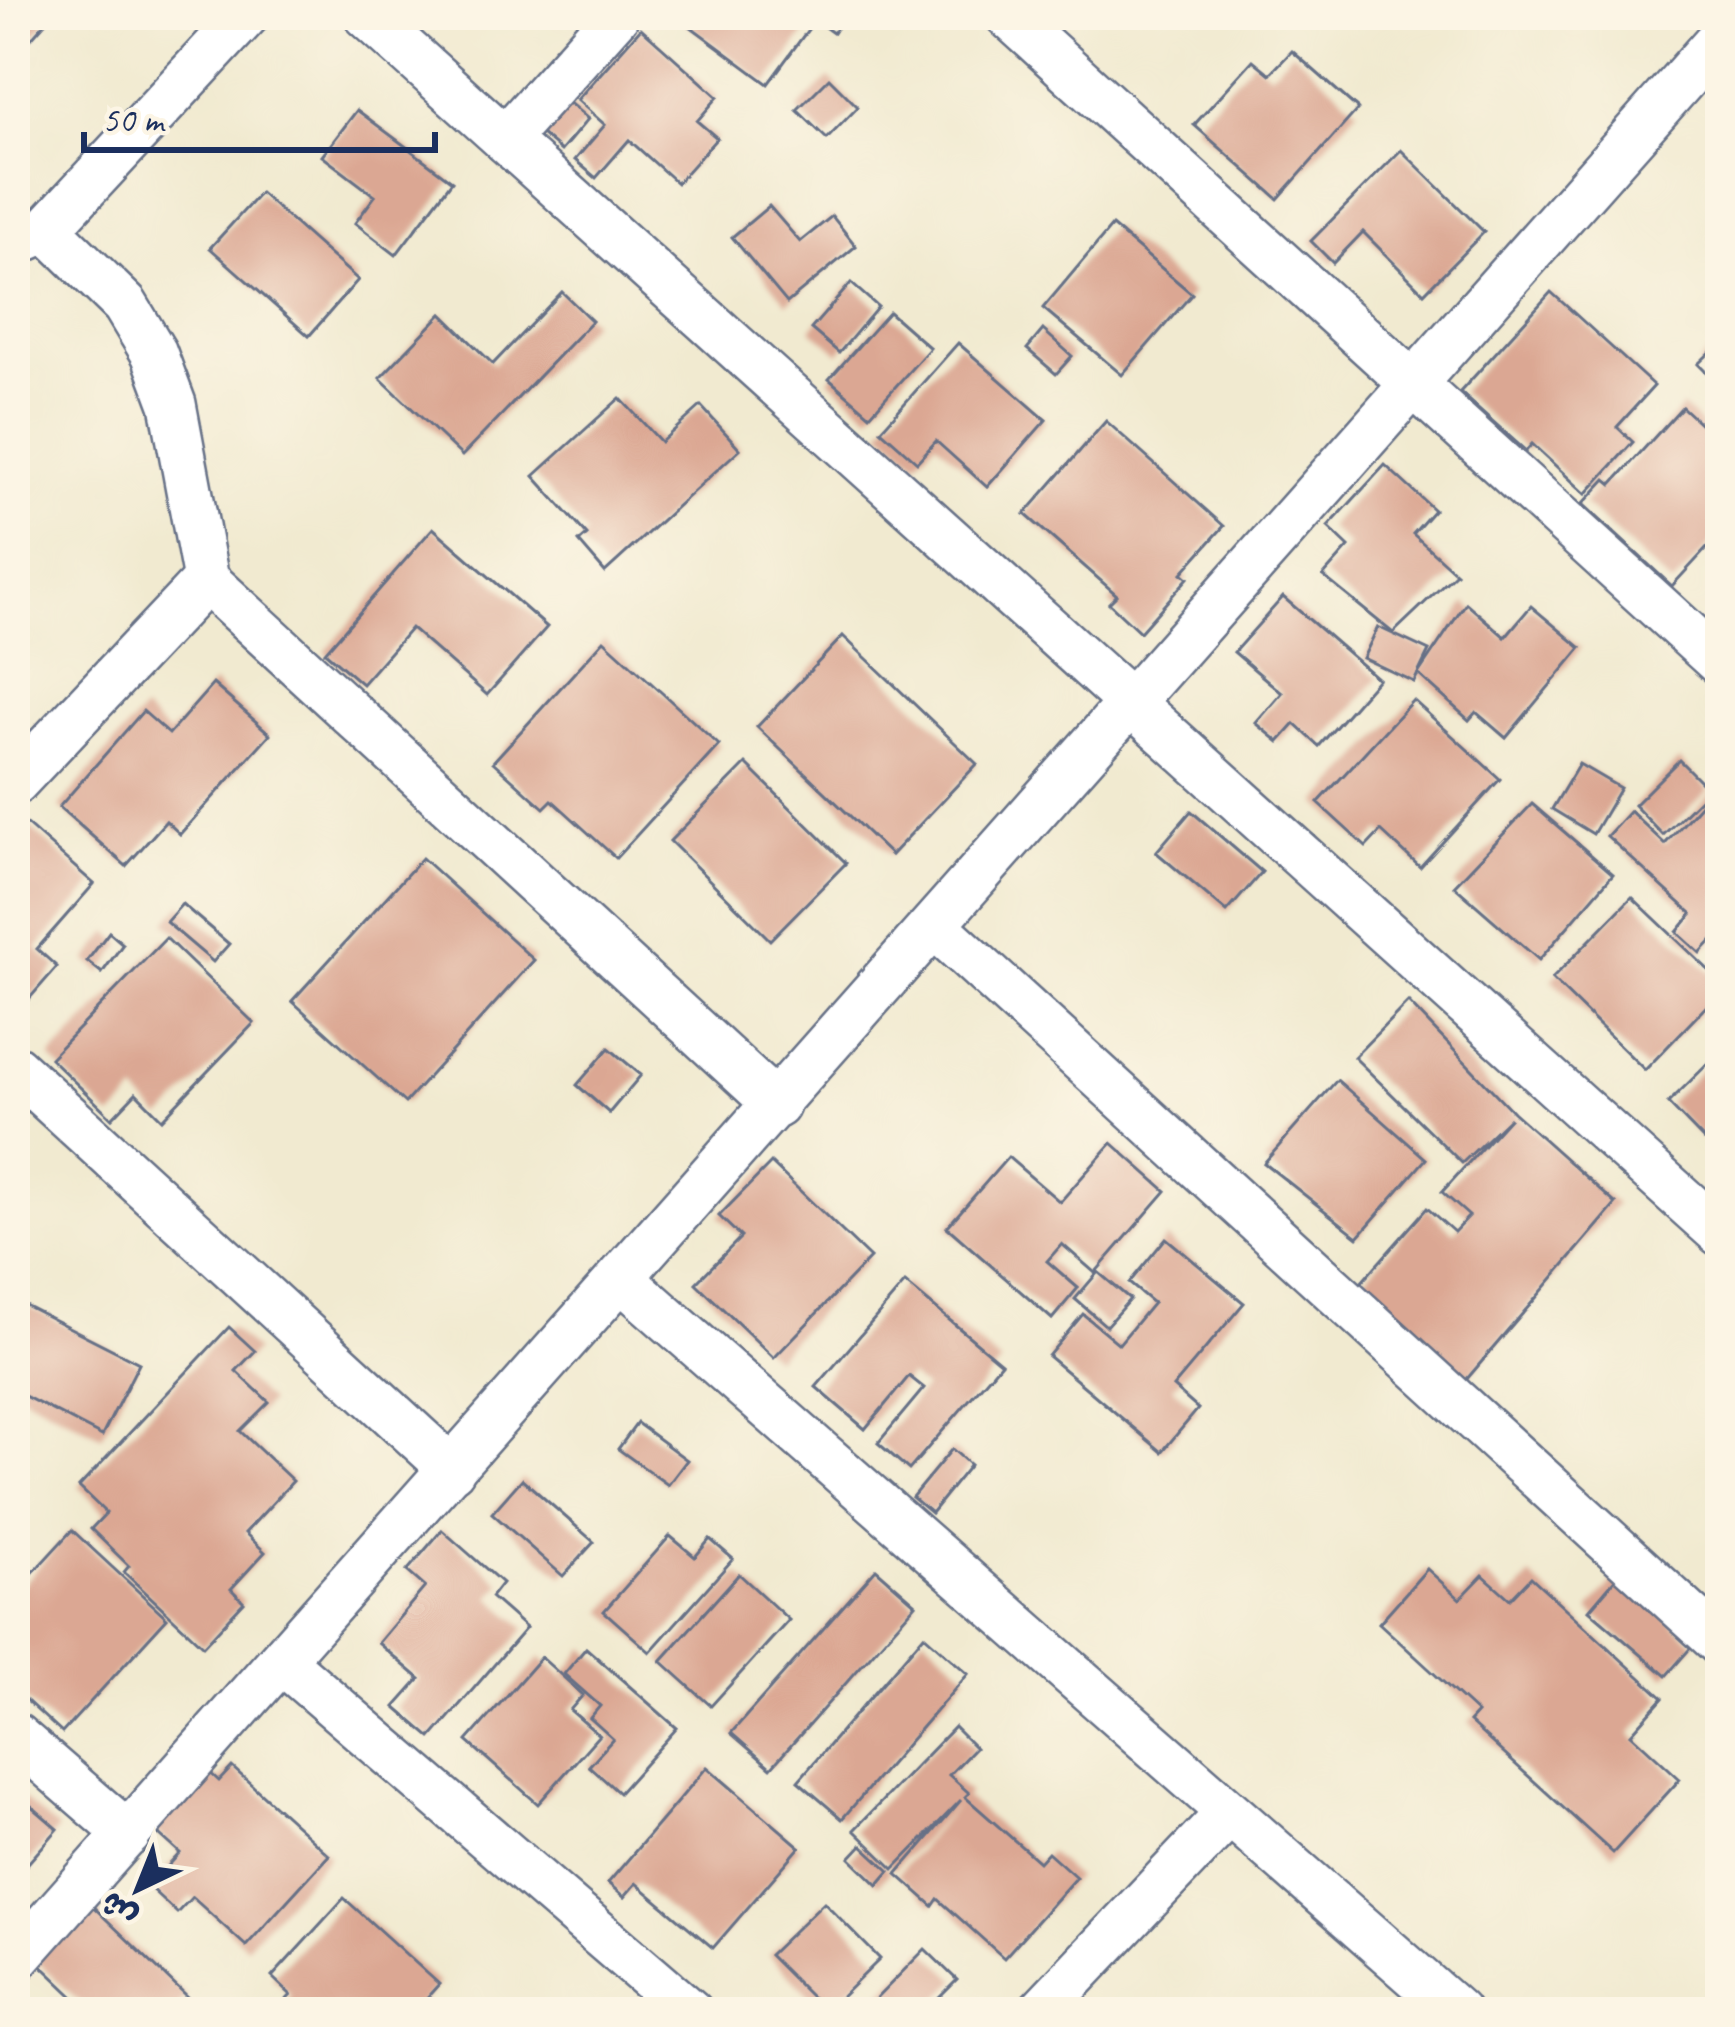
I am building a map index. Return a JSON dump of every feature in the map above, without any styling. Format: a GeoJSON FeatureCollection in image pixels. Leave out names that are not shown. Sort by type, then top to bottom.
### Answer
{"type":"FeatureCollection","features":[{"type":"Feature","properties":{"kind":"street"},"geometry":{"type":"LineString","coordinates":[[246,15],[31,236],[125,305],[154,353],[173,404],[206,580],[777,1106]]}},
{"type":"Feature","properties":{"kind":"street"},"geometry":{"type":"LineString","coordinates":[[367,15],[1720,1233]]}},
{"type":"Feature","properties":{"kind":"street"},"geometry":{"type":"LineString","coordinates":[[505,139],[616,15]]}},
{"type":"Feature","properties":{"kind":"street"},"geometry":{"type":"LineString","coordinates":[[1008,15],[1412,388],[1720,663]]}},
{"type":"Feature","properties":{"kind":"street"},"geometry":{"type":"LineString","coordinates":[[15,1960],[1134,705],[1720,38]]}},
{"type":"Feature","properties":{"kind":"street"},"geometry":{"type":"LineString","coordinates":[[15,782],[206,580]]}},
{"type":"Feature","properties":{"kind":"street"},"geometry":{"type":"LineString","coordinates":[[936,927],[1720,1643]]}},
{"type":"Feature","properties":{"kind":"street"},"geometry":{"type":"LineString","coordinates":[[15,1068],[452,1469]]}},
{"type":"Feature","properties":{"kind":"street"},"geometry":{"type":"LineString","coordinates":[[622,1279],[1457,2012]]}},
{"type":"Feature","properties":{"kind":"street"},"geometry":{"type":"LineString","coordinates":[[282,1660],[690,2012]]}},
{"type":"Feature","properties":{"kind":"street"},"geometry":{"type":"LineString","coordinates":[[15,1736],[128,1834]]}},
{"type":"Feature","properties":{"kind":"street"},"geometry":{"type":"LineString","coordinates":[[1040,2012],[1229,1813]]}},
{"type":"Feature","properties":{"kind":"building"},"geometry":{"type":"Polygon","coordinates":[[[15,15],[52,15],[21,50],[15,44],[15,15]]]}},
{"type":"Feature","properties":{"kind":"building"},"geometry":{"type":"Polygon","coordinates":[[[675,15],[845,15],[833,33],[815,20],[768,84],[675,15]]]}},
{"type":"Feature","properties":{"kind":"building"},"geometry":{"type":"Polygon","coordinates":[[[641,28],[718,97],[697,121],[717,138],[677,183],[629,140],[596,178],[575,160],[605,125],[577,100],[641,28]]]}},
{"type":"Feature","properties":{"kind":"building"},"geometry":{"type":"Polygon","coordinates":[[[1292,51],[1358,109],[1278,199],[1194,125],[1253,60],[1270,74],[1292,51]]]}},
{"type":"Feature","properties":{"kind":"building"},"geometry":{"type":"Polygon","coordinates":[[[829,78],[858,107],[827,139],[797,110],[829,78]]]}},
{"type":"Feature","properties":{"kind":"building"},"geometry":{"type":"Polygon","coordinates":[[[561,96],[588,119],[561,151],[534,128],[561,96]]]}},
{"type":"Feature","properties":{"kind":"building"},"geometry":{"type":"Polygon","coordinates":[[[357,110],[452,181],[396,255],[355,223],[375,196],[322,156],[357,110]]]}},
{"type":"Feature","properties":{"kind":"building"},"geometry":{"type":"Polygon","coordinates":[[[1401,150],[1484,232],[1424,293],[1363,232],[1333,263],[1311,241],[1401,150]]]}},
{"type":"Feature","properties":{"kind":"building"},"geometry":{"type":"Polygon","coordinates":[[[260,193],[358,280],[309,336],[210,248],[260,193]]]}},
{"type":"Feature","properties":{"kind":"building"},"geometry":{"type":"Polygon","coordinates":[[[769,206],[800,242],[832,216],[856,246],[787,303],[732,237],[769,206]]]}},
{"type":"Feature","properties":{"kind":"building"},"geometry":{"type":"Polygon","coordinates":[[[1112,226],[1192,294],[1122,375],[1043,308],[1112,226]]]}},
{"type":"Feature","properties":{"kind":"building"},"geometry":{"type":"Polygon","coordinates":[[[851,283],[878,307],[839,353],[811,329],[851,283]]]}},
{"type":"Feature","properties":{"kind":"building"},"geometry":{"type":"Polygon","coordinates":[[[562,292],[592,321],[462,456],[380,378],[442,314],[493,364],[562,292]]]}},
{"type":"Feature","properties":{"kind":"building"},"geometry":{"type":"Polygon","coordinates":[[[1551,292],[1654,386],[1617,427],[1633,442],[1586,494],[1532,444],[1526,451],[1460,392],[1551,292]]]}},
{"type":"Feature","properties":{"kind":"building"},"geometry":{"type":"Polygon","coordinates":[[[889,312],[930,348],[870,415],[829,379],[889,312]]]}},
{"type":"Feature","properties":{"kind":"building"},"geometry":{"type":"Polygon","coordinates":[[[1043,330],[1072,356],[1056,374],[1027,349],[1043,330]]]}},
{"type":"Feature","properties":{"kind":"building"},"geometry":{"type":"Polygon","coordinates":[[[958,343],[1046,420],[987,487],[936,441],[917,462],[881,430],[958,343]]]}},
{"type":"Feature","properties":{"kind":"building"},"geometry":{"type":"Polygon","coordinates":[[[1720,343],[1720,386],[1698,364],[1720,343]]]}},
{"type":"Feature","properties":{"kind":"building"},"geometry":{"type":"Polygon","coordinates":[[[620,398],[661,442],[701,406],[740,449],[605,572],[579,542],[587,535],[534,476],[620,398]]]}},
{"type":"Feature","properties":{"kind":"building"},"geometry":{"type":"Polygon","coordinates":[[[1682,407],[1720,442],[1720,534],[1672,586],[1583,504],[1606,479],[1612,484],[1682,407]]]}},
{"type":"Feature","properties":{"kind":"building"},"geometry":{"type":"Polygon","coordinates":[[[1106,421],[1224,526],[1182,573],[1188,578],[1140,632],[1109,603],[1117,595],[1025,514],[1106,421]]]}},
{"type":"Feature","properties":{"kind":"building"},"geometry":{"type":"Polygon","coordinates":[[[1385,465],[1434,510],[1413,534],[1456,573],[1393,633],[1323,576],[1349,547],[1328,527],[1385,465]]]}},
{"type":"Feature","properties":{"kind":"building"},"geometry":{"type":"Polygon","coordinates":[[[433,528],[547,627],[487,695],[411,628],[362,684],[325,652],[433,528]]]}},
{"type":"Feature","properties":{"kind":"building"},"geometry":{"type":"Polygon","coordinates":[[[1283,597],[1378,679],[1319,746],[1295,724],[1279,742],[1256,723],[1282,693],[1234,652],[1283,597]]]}},
{"type":"Feature","properties":{"kind":"building"},"geometry":{"type":"Polygon","coordinates":[[[1466,603],[1505,637],[1531,606],[1581,648],[1506,738],[1476,712],[1469,720],[1418,674],[1466,603]]]}},
{"type":"Feature","properties":{"kind":"building"},"geometry":{"type":"Polygon","coordinates":[[[1378,627],[1429,651],[1414,682],[1363,658],[1378,627]]]}},
{"type":"Feature","properties":{"kind":"building"},"geometry":{"type":"Polygon","coordinates":[[[843,636],[977,764],[891,855],[757,727],[843,636]]]}},
{"type":"Feature","properties":{"kind":"building"},"geometry":{"type":"Polygon","coordinates":[[[604,640],[719,745],[616,858],[552,800],[544,808],[493,762],[604,640]]]}},
{"type":"Feature","properties":{"kind":"building"},"geometry":{"type":"Polygon","coordinates":[[[213,684],[270,734],[180,834],[166,821],[126,866],[59,807],[143,711],[169,734],[213,684]]]}},
{"type":"Feature","properties":{"kind":"building"},"geometry":{"type":"Polygon","coordinates":[[[1413,700],[1500,779],[1420,867],[1381,831],[1366,847],[1318,803],[1413,700]]]}},
{"type":"Feature","properties":{"kind":"building"},"geometry":{"type":"Polygon","coordinates":[[[1679,760],[1709,790],[1663,835],[1634,805],[1679,760]]]}},
{"type":"Feature","properties":{"kind":"building"},"geometry":{"type":"Polygon","coordinates":[[[746,764],[846,863],[770,940],[670,841],[746,764]]]}},
{"type":"Feature","properties":{"kind":"building"},"geometry":{"type":"Polygon","coordinates":[[[1579,764],[1620,788],[1593,834],[1552,809],[1579,764]]]}},
{"type":"Feature","properties":{"kind":"building"},"geometry":{"type":"Polygon","coordinates":[[[1713,791],[1720,798],[1720,932],[1700,953],[1677,932],[1692,914],[1607,836],[1630,811],[1665,844],[1713,791]]]}},
{"type":"Feature","properties":{"kind":"building"},"geometry":{"type":"Polygon","coordinates":[[[1532,804],[1613,874],[1539,960],[1454,886],[1532,804]]]}},
{"type":"Feature","properties":{"kind":"building"},"geometry":{"type":"Polygon","coordinates":[[[1191,811],[1262,872],[1227,912],[1156,852],[1191,811]]]}},
{"type":"Feature","properties":{"kind":"building"},"geometry":{"type":"Polygon","coordinates":[[[15,814],[94,884],[37,949],[57,967],[15,1015],[15,814]]]}},
{"type":"Feature","properties":{"kind":"building"},"geometry":{"type":"Polygon","coordinates":[[[422,858],[534,960],[405,1103],[292,1001],[422,858]]]}},
{"type":"Feature","properties":{"kind":"building"},"geometry":{"type":"Polygon","coordinates":[[[1632,897],[1720,981],[1720,992],[1645,1070],[1552,979],[1632,897]]]}},
{"type":"Feature","properties":{"kind":"building"},"geometry":{"type":"Polygon","coordinates":[[[182,904],[229,944],[213,962],[166,922],[182,904]]]}},
{"type":"Feature","properties":{"kind":"building"},"geometry":{"type":"Polygon","coordinates":[[[109,932],[123,944],[102,973],[87,961],[109,932]]]}},
{"type":"Feature","properties":{"kind":"building"},"geometry":{"type":"Polygon","coordinates":[[[166,938],[254,1023],[162,1119],[136,1093],[112,1118],[50,1058],[166,938]]]}},
{"type":"Feature","properties":{"kind":"building"},"geometry":{"type":"Polygon","coordinates":[[[1408,1002],[1513,1112],[1616,1204],[1466,1380],[1359,1285],[1427,1208],[1454,1232],[1469,1216],[1442,1192],[1510,1117],[1462,1163],[1354,1057],[1408,1002]]]}},
{"type":"Feature","properties":{"kind":"building"},"geometry":{"type":"Polygon","coordinates":[[[609,1048],[641,1075],[609,1113],[577,1085],[609,1048]]]}},
{"type":"Feature","properties":{"kind":"building"},"geometry":{"type":"Polygon","coordinates":[[[1720,1052],[1720,1124],[1704,1140],[1668,1103],[1720,1052]]]}},
{"type":"Feature","properties":{"kind":"building"},"geometry":{"type":"Polygon","coordinates":[[[1337,1080],[1426,1159],[1358,1237],[1264,1163],[1337,1080]]]}},
{"type":"Feature","properties":{"kind":"building"},"geometry":{"type":"Polygon","coordinates":[[[1112,1143],[1166,1191],[1095,1273],[1062,1244],[1047,1261],[1078,1288],[1052,1319],[947,1227],[1008,1157],[1060,1202],[1112,1143]]]}},
{"type":"Feature","properties":{"kind":"building"},"geometry":{"type":"Polygon","coordinates":[[[771,1163],[870,1258],[774,1358],[696,1283],[741,1237],[719,1216],[771,1163]]]}},
{"type":"Feature","properties":{"kind":"building"},"geometry":{"type":"Polygon","coordinates":[[[1166,1238],[1244,1303],[1173,1387],[1198,1409],[1162,1452],[1048,1356],[1083,1314],[1119,1344],[1153,1303],[1129,1283],[1166,1238]]]}},
{"type":"Feature","properties":{"kind":"building"},"geometry":{"type":"Polygon","coordinates":[[[1098,1272],[1130,1299],[1106,1326],[1075,1299],[1098,1272]]]}},
{"type":"Feature","properties":{"kind":"building"},"geometry":{"type":"Polygon","coordinates":[[[905,1283],[1001,1363],[909,1470],[878,1443],[924,1388],[909,1376],[865,1429],[816,1387],[905,1283]]]}},
{"type":"Feature","properties":{"kind":"building"},"geometry":{"type":"Polygon","coordinates":[[[19,1302],[139,1363],[102,1436],[15,1391],[19,1302]]]}},
{"type":"Feature","properties":{"kind":"building"},"geometry":{"type":"Polygon","coordinates":[[[229,1327],[255,1351],[236,1371],[269,1402],[240,1431],[293,1481],[245,1533],[265,1552],[231,1589],[244,1602],[203,1646],[124,1572],[129,1566],[91,1529],[106,1513],[79,1487],[229,1327]]]}},
{"type":"Feature","properties":{"kind":"building"},"geometry":{"type":"Polygon","coordinates":[[[637,1423],[687,1460],[668,1485],[618,1449],[637,1423]]]}},
{"type":"Feature","properties":{"kind":"building"},"geometry":{"type":"Polygon","coordinates":[[[952,1449],[970,1465],[931,1513],[912,1497],[952,1449]]]}},
{"type":"Feature","properties":{"kind":"building"},"geometry":{"type":"Polygon","coordinates":[[[522,1479],[594,1542],[563,1576],[492,1513],[522,1479]]]}},
{"type":"Feature","properties":{"kind":"building"},"geometry":{"type":"Polygon","coordinates":[[[72,1530],[167,1618],[62,1733],[15,1690],[15,1592],[72,1530]]]}},
{"type":"Feature","properties":{"kind":"building"},"geometry":{"type":"Polygon","coordinates":[[[442,1530],[502,1583],[491,1597],[526,1628],[431,1738],[395,1707],[420,1679],[378,1643],[425,1587],[407,1571],[442,1530]]]}},
{"type":"Feature","properties":{"kind":"building"},"geometry":{"type":"Polygon","coordinates":[[[670,1536],[695,1557],[710,1539],[733,1559],[650,1652],[604,1611],[670,1536]]]}},
{"type":"Feature","properties":{"kind":"building"},"geometry":{"type":"Polygon","coordinates":[[[876,1569],[916,1604],[771,1768],[731,1733],[876,1569]]]}},
{"type":"Feature","properties":{"kind":"building"},"geometry":{"type":"Polygon","coordinates":[[[1427,1569],[1460,1599],[1483,1575],[1510,1599],[1531,1577],[1663,1698],[1631,1734],[1680,1779],[1613,1853],[1469,1722],[1477,1713],[1379,1623],[1427,1569]]]}},
{"type":"Feature","properties":{"kind":"building"},"geometry":{"type":"Polygon","coordinates":[[[739,1574],[789,1620],[711,1706],[661,1661],[739,1574]]]}},
{"type":"Feature","properties":{"kind":"building"},"geometry":{"type":"Polygon","coordinates":[[[1618,1576],[1695,1643],[1666,1676],[1589,1610],[1618,1576]]]}},
{"type":"Feature","properties":{"kind":"building"},"geometry":{"type":"Polygon","coordinates":[[[924,1635],[968,1674],[842,1819],[798,1781],[924,1635]]]}},
{"type":"Feature","properties":{"kind":"building"},"geometry":{"type":"Polygon","coordinates":[[[586,1648],[677,1728],[619,1793],[589,1766],[613,1739],[590,1718],[600,1706],[564,1674],[586,1648]]]}},
{"type":"Feature","properties":{"kind":"building"},"geometry":{"type":"Polygon","coordinates":[[[541,1657],[583,1695],[570,1710],[599,1735],[538,1804],[467,1741],[541,1657]]]}},
{"type":"Feature","properties":{"kind":"building"},"geometry":{"type":"Polygon","coordinates":[[[954,1727],[975,1748],[949,1775],[969,1793],[965,1797],[1039,1862],[1048,1852],[1076,1877],[1004,1958],[938,1899],[933,1906],[897,1874],[961,1800],[894,1869],[854,1830],[954,1727]]]}},
{"type":"Feature","properties":{"kind":"building"},"geometry":{"type":"Polygon","coordinates":[[[195,1759],[219,1781],[232,1767],[329,1855],[246,1946],[192,1897],[177,1913],[149,1887],[180,1853],[141,1818],[195,1759]]]}},
{"type":"Feature","properties":{"kind":"building"},"geometry":{"type":"Polygon","coordinates":[[[707,1767],[800,1847],[713,1948],[636,1883],[624,1897],[608,1883],[707,1767]]]}},
{"type":"Feature","properties":{"kind":"building"},"geometry":{"type":"Polygon","coordinates":[[[15,1792],[58,1829],[15,1878],[15,1792]]]}},
{"type":"Feature","properties":{"kind":"building"},"geometry":{"type":"Polygon","coordinates":[[[862,1845],[890,1871],[878,1885],[850,1858],[862,1845]]]}},
{"type":"Feature","properties":{"kind":"building"},"geometry":{"type":"Polygon","coordinates":[[[81,1895],[187,1997],[172,2012],[90,2012],[26,1951],[81,1895]]]}},
{"type":"Feature","properties":{"kind":"building"},"geometry":{"type":"Polygon","coordinates":[[[344,1898],[439,1984],[414,2012],[275,2012],[291,1995],[272,1977],[344,1898]]]}},
{"type":"Feature","properties":{"kind":"building"},"geometry":{"type":"Polygon","coordinates":[[[824,1902],[880,1959],[826,2012],[769,1955],[824,1902]]]}},
{"type":"Feature","properties":{"kind":"building"},"geometry":{"type":"Polygon","coordinates":[[[925,1949],[957,1980],[925,2012],[863,2012],[925,1949]]]}}]}
